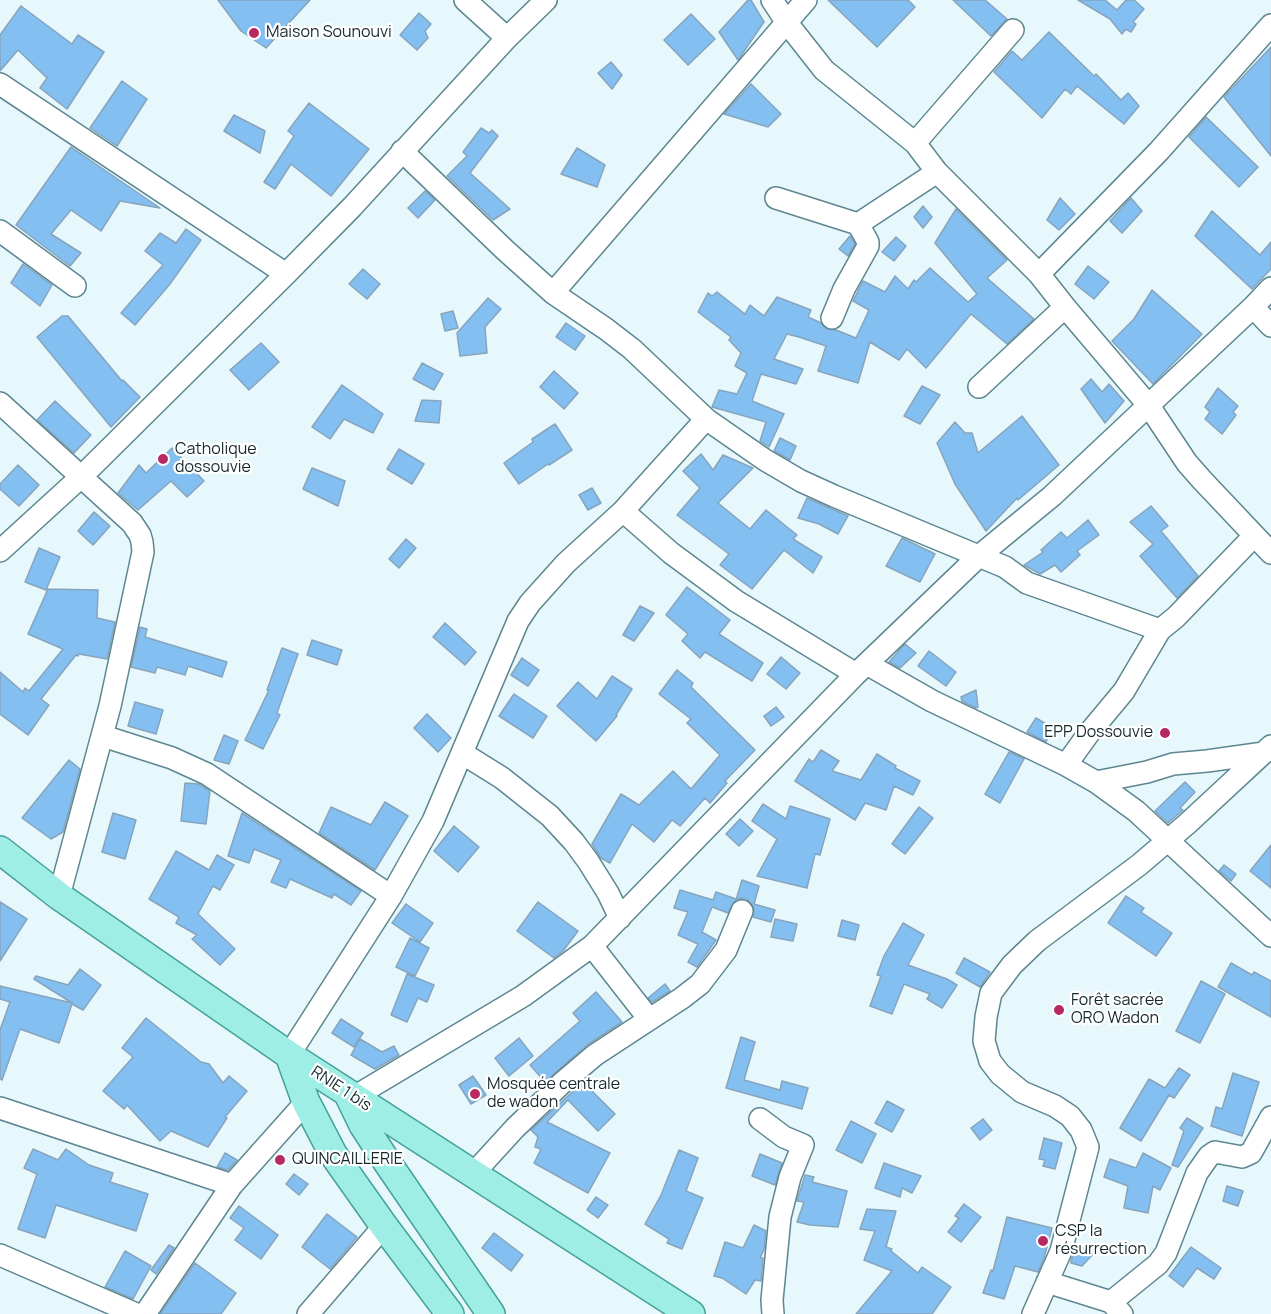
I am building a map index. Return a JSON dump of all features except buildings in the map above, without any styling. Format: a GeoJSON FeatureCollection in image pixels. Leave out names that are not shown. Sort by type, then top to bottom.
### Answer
{"type":"FeatureCollection","features":[{"type":"Feature","properties":{"kind":"main road","name":"RNIE 1 bis"},"geometry":{"type":"LineString","coordinates":[[0,850],[59,896],[289,1055],[692,1314]]}},
{"type":"Feature","properties":{"kind":"main road"},"geometry":{"type":"LineString","coordinates":[[289,1055],[306,1102],[333,1154],[450,1314]]}},
{"type":"Feature","properties":{"kind":"main road"},"geometry":{"type":"LineString","coordinates":[[350,1095],[363,1125],[491,1314]]}},
{"type":"Feature","properties":{"kind":"street"},"geometry":{"type":"LineString","coordinates":[[465,0],[507,38]]}},
{"type":"Feature","properties":{"kind":"street"},"geometry":{"type":"LineString","coordinates":[[0,551],[82,476],[286,274],[352,207],[507,38],[546,0]]}},
{"type":"Feature","properties":{"kind":"street"},"geometry":{"type":"LineString","coordinates":[[772,0],[824,70],[915,142],[937,172],[1039,274],[1149,406],[1187,462],[1253,537],[1271,554]]}},
{"type":"Feature","properties":{"kind":"street"},"geometry":{"type":"LineString","coordinates":[[553,293],[806,0]]}},
{"type":"Feature","properties":{"kind":"street"},"geometry":{"type":"LineString","coordinates":[[1039,274],[1159,150],[1271,25]]}},
{"type":"Feature","properties":{"kind":"street"},"geometry":{"type":"LineString","coordinates":[[915,142],[1013,30]]}},
{"type":"Feature","properties":{"kind":"street"},"geometry":{"type":"LineString","coordinates":[[0,84],[286,274]]}},
{"type":"Feature","properties":{"kind":"street"},"geometry":{"type":"LineString","coordinates":[[402,151],[553,293],[632,349],[706,419],[741,444],[801,481],[1005,567],[1027,583],[1160,630]]}},
{"type":"Feature","properties":{"kind":"street"},"geometry":{"type":"LineString","coordinates":[[858,224],[937,172]]}},
{"type":"Feature","properties":{"kind":"street"},"geometry":{"type":"LineString","coordinates":[[776,198],[858,224],[868,242],[832,318]]}},
{"type":"Feature","properties":{"kind":"street"},"geometry":{"type":"LineString","coordinates":[[0,231],[75,286]]}},
{"type":"Feature","properties":{"kind":"street"},"geometry":{"type":"LineString","coordinates":[[350,1095],[524,996],[592,946],[861,669],[979,556],[1052,496],[1149,406],[1271,288]]}},
{"type":"Feature","properties":{"kind":"street"},"geometry":{"type":"LineString","coordinates":[[1253,307],[1271,326]]}},
{"type":"Feature","properties":{"kind":"street"},"geometry":{"type":"LineString","coordinates":[[979,387],[1065,308]]}},
{"type":"Feature","properties":{"kind":"street"},"geometry":{"type":"LineString","coordinates":[[0,403],[132,523],[142,542],[138,574],[103,736],[59,896]]}},
{"type":"Feature","properties":{"kind":"street"},"geometry":{"type":"LineString","coordinates":[[289,1055],[391,896],[433,821],[518,621],[530,603],[566,563],[623,511],[706,419]]}},
{"type":"Feature","properties":{"kind":"street"},"geometry":{"type":"LineString","coordinates":[[623,511],[671,553],[728,595],[861,669],[1066,765],[1096,782],[1136,811],[1169,840],[1271,936]]}},
{"type":"Feature","properties":{"kind":"street"},"geometry":{"type":"LineString","coordinates":[[1066,765],[1124,691],[1160,630],[1176,617],[1253,537]]}},
{"type":"Feature","properties":{"kind":"street"},"geometry":{"type":"LineString","coordinates":[[103,736],[172,758],[207,774],[391,896]]}},
{"type":"Feature","properties":{"kind":"street"},"geometry":{"type":"LineString","coordinates":[[1096,782],[1147,772],[1173,764],[1207,762],[1267,749]]}},
{"type":"Feature","properties":{"kind":"street"},"geometry":{"type":"LineString","coordinates":[[1033,1314],[1061,1251],[1088,1147],[1081,1131],[1070,1116],[1055,1106],[1022,1092],[1000,1074],[990,1060],[984,1041],[991,993],[1012,965],[1037,941],[1169,840],[1267,749]]}},
{"type":"Feature","properties":{"kind":"street"},"geometry":{"type":"LineString","coordinates":[[462,753],[502,778],[550,816],[574,842],[594,870],[620,918]]}},
{"type":"Feature","properties":{"kind":"street"},"geometry":{"type":"LineString","coordinates":[[473,1173],[515,1128],[595,1055],[682,998],[699,984],[726,950],[742,910]]}},
{"type":"Feature","properties":{"kind":"street"},"geometry":{"type":"LineString","coordinates":[[592,946],[649,1019]]}},
{"type":"Feature","properties":{"kind":"street"},"geometry":{"type":"LineString","coordinates":[[145,1314],[232,1185],[306,1102]]}},
{"type":"Feature","properties":{"kind":"street"},"geometry":{"type":"LineString","coordinates":[[0,1108],[232,1185]]}},
{"type":"Feature","properties":{"kind":"street"},"geometry":{"type":"LineString","coordinates":[[760,1119],[784,1137],[803,1145],[790,1177],[780,1217],[772,1300],[773,1314]]}},
{"type":"Feature","properties":{"kind":"street"},"geometry":{"type":"LineString","coordinates":[[1047,1282],[1116,1308],[1166,1253],[1197,1173],[1209,1156],[1215,1152],[1242,1156],[1251,1153],[1268,1128]]}},
{"type":"Feature","properties":{"kind":"street"},"geometry":{"type":"LineString","coordinates":[[308,1314],[384,1226]]}},
{"type":"Feature","properties":{"kind":"street"},"geometry":{"type":"LineString","coordinates":[[0,1254],[136,1314]]}},
{"type":"Feature","properties":{"kind":"place","name":"Maison Sounouvi"},"geometry":{"type":"Point","coordinates":[254,33]}},
{"type":"Feature","properties":{"kind":"place","name":"Catholique dossouvie"},"geometry":{"type":"Point","coordinates":[163,459]}},
{"type":"Feature","properties":{"kind":"place","name":"EPP Dossouvie"},"geometry":{"type":"Point","coordinates":[1165,733]}},
{"type":"Feature","properties":{"kind":"place","name":"Forêt sacrée ORO Wadon"},"geometry":{"type":"Point","coordinates":[1059,1010]}},
{"type":"Feature","properties":{"kind":"place","name":"Mosquée centrale de wadon"},"geometry":{"type":"Point","coordinates":[475,1094]}},
{"type":"Feature","properties":{"kind":"place","name":"QUINCAILLERIE"},"geometry":{"type":"Point","coordinates":[280,1160]}},
{"type":"Feature","properties":{"kind":"place","name":"CSP la résurrection"},"geometry":{"type":"Point","coordinates":[1043,1241]}}]}
